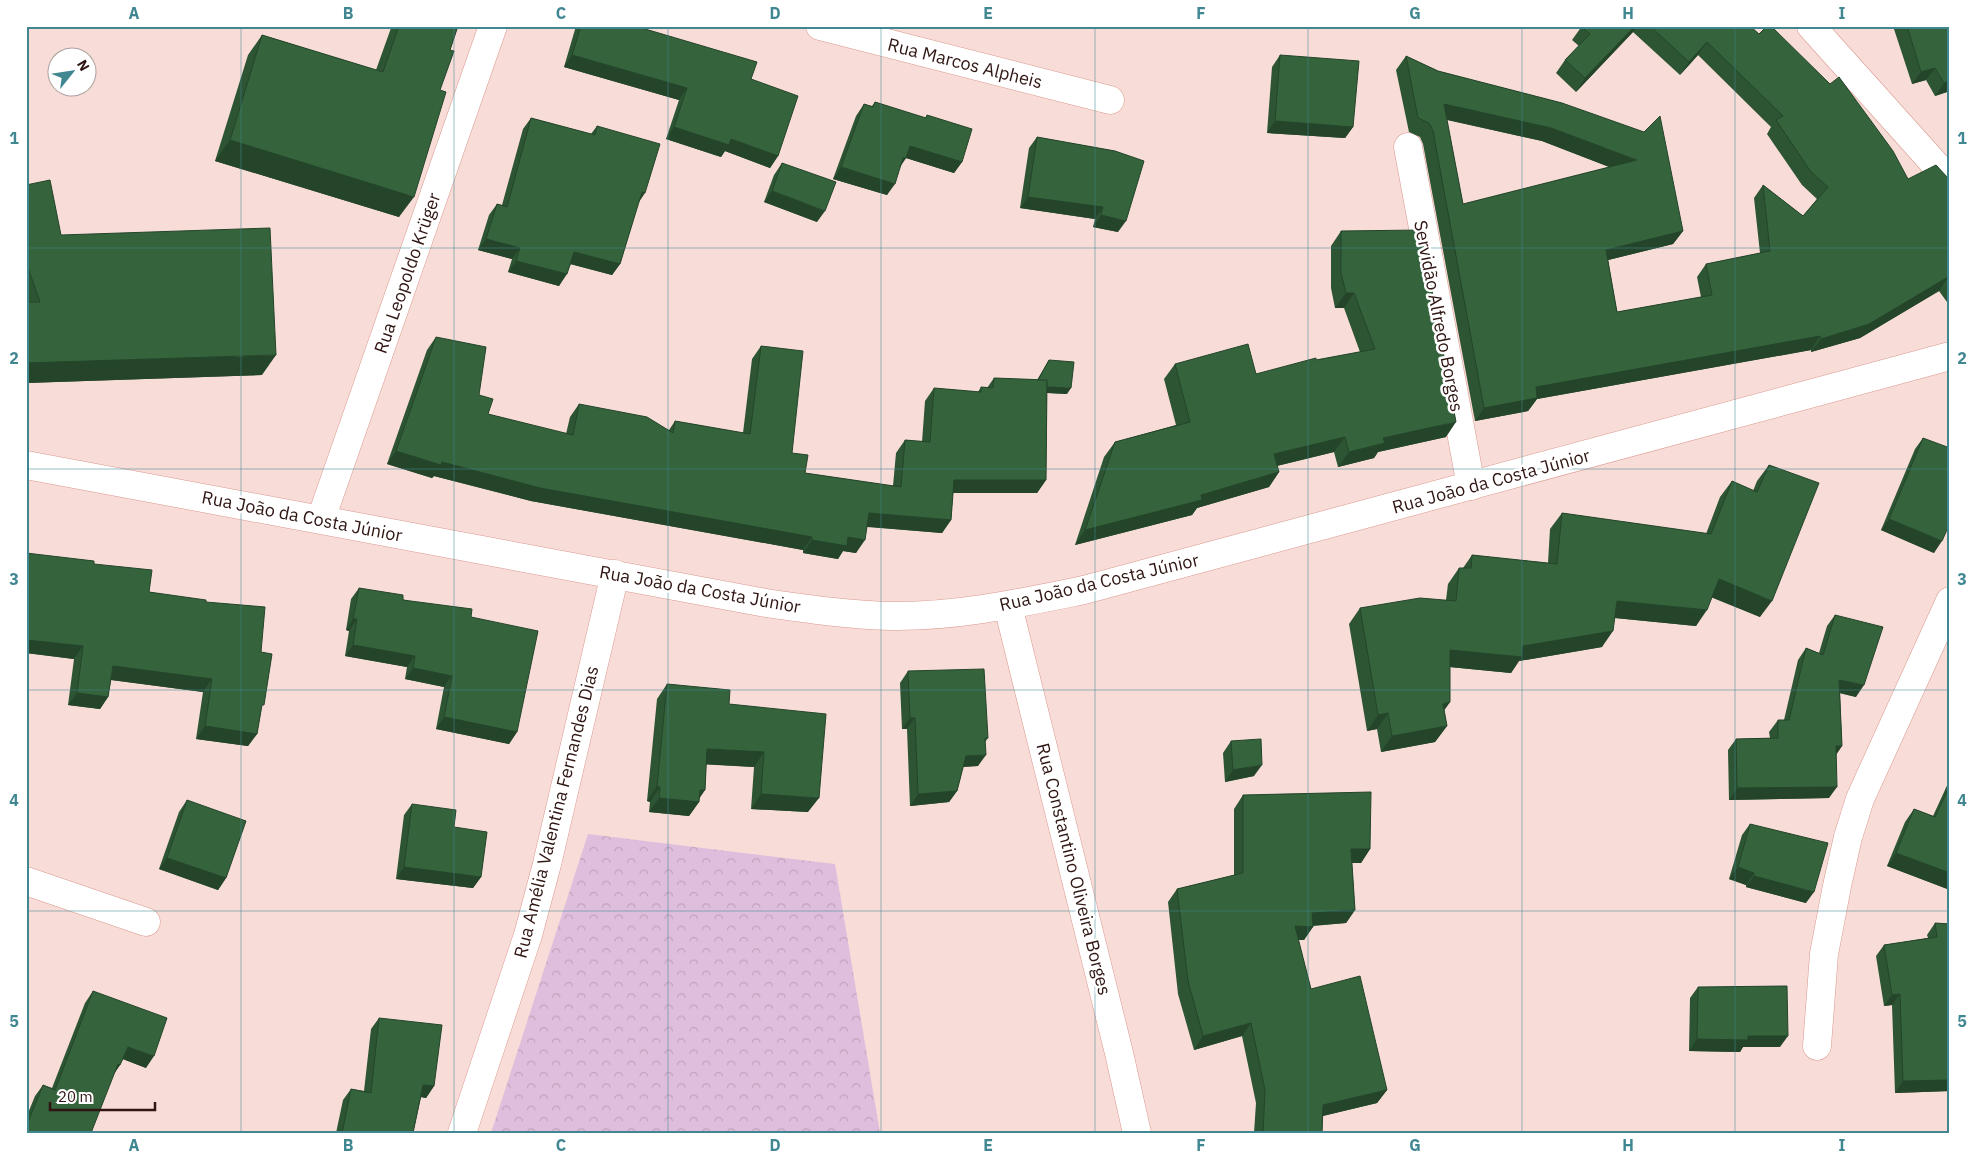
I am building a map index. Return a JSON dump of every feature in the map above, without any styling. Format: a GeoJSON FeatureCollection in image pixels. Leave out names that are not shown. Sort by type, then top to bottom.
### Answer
{"type":"FeatureCollection","features":[{"type":"Feature","properties":{"kind":"street","name":"Rua Leopoldo Krüger"},"geometry":{"type":"LineString","coordinates":[[321,520],[493,26]]}},
{"type":"Feature","properties":{"kind":"street","name":"Rua Marcos Alpheis"},"geometry":{"type":"LineString","coordinates":[[820,26],[886,34],[1110,100]]}},
{"type":"Feature","properties":{"kind":"street"},"geometry":{"type":"LineString","coordinates":[[1810,26],[1950,181]]}},
{"type":"Feature","properties":{"kind":"street","name":"Servidão Alfredo Borges"},"geometry":{"type":"LineString","coordinates":[[1408,147],[1471,486]]}},
{"type":"Feature","properties":{"kind":"street","name":"Rua João da Costa Júnior"},"geometry":{"type":"LineString","coordinates":[[26,465],[766,603],[828,612],[892,616],[953,613],[1008,606],[1084,590],[1950,356]]}},
{"type":"Feature","properties":{"kind":"street","name":"Rua Amélia Valentina Fernandes Dias"},"geometry":{"type":"LineString","coordinates":[[462,1133],[528,935],[547,864],[615,574]]}},
{"type":"Feature","properties":{"kind":"street"},"geometry":{"type":"LineString","coordinates":[[1816,1046],[1824,954],[1848,837],[1860,799],[1950,601]]}},
{"type":"Feature","properties":{"kind":"street","name":"Rua Constantino Oliveira Borges"},"geometry":{"type":"LineString","coordinates":[[1008,606],[1120,1053],[1137,1133]]}},
{"type":"Feature","properties":{"kind":"street"},"geometry":{"type":"LineString","coordinates":[[26,881],[146,922]]}},
{"type":"Feature","properties":{"kind":"green space"},"geometry":{"type":"Polygon","coordinates":[[[588,834],[835,864],[880,1133],[491,1133],[588,834]]]}},
{"type":"Feature","properties":{"kind":"building"},"geometry":{"type":"Polygon","coordinates":[[[399,26],[458,26],[450,50],[454,51],[440,90],[446,92],[414,197],[230,140],[262,35],[383,72],[399,26]]]}},
{"type":"Feature","properties":{"kind":"building"},"geometry":{"type":"Polygon","coordinates":[[[581,26],[635,26],[757,62],[751,79],[798,96],[778,156],[731,139],[729,145],[674,127],[687,88],[572,55],[581,26]]]}},
{"type":"Feature","properties":{"kind":"building"},"geometry":{"type":"Polygon","coordinates":[[[1582,26],[1635,26],[1585,78],[1565,60],[1590,34],[1582,26]]]}},
{"type":"Feature","properties":{"kind":"building"},"geometry":{"type":"Polygon","coordinates":[[[1650,26],[1750,26],[1759,34],[1767,26],[1771,26],[1830,84],[1839,77],[1893,151],[1908,179],[1936,165],[1950,179],[1950,279],[1948,277],[1869,324],[1821,339],[1820,336],[1536,387],[1537,398],[1484,408],[1433,131],[1429,123],[1418,118],[1406,56],[1438,71],[1562,103],[1644,132],[1660,116],[1683,231],[1606,250],[1617,312],[1712,295],[1706,264],[1770,251],[1763,185],[1803,216],[1828,187],[1811,172],[1776,120],[1783,116],[1707,42],[1689,62],[1650,26]],[[1444,104],[1463,204],[1637,160],[1551,128],[1444,104]]]}},
{"type":"Feature","properties":{"kind":"building"},"geometry":{"type":"Polygon","coordinates":[[[1907,26],[1950,26],[1950,81],[1944,83],[1935,68],[1921,72],[1907,26]]]}},
{"type":"Feature","properties":{"kind":"building"},"geometry":{"type":"Polygon","coordinates":[[[1280,55],[1359,61],[1353,127],[1275,121],[1280,55]]]}},
{"type":"Feature","properties":{"kind":"building"},"geometry":{"type":"Polygon","coordinates":[[[875,102],[926,118],[927,115],[972,129],[962,162],[910,146],[906,158],[903,158],[895,184],[841,167],[864,104],[873,107],[875,102]]]}},
{"type":"Feature","properties":{"kind":"building"},"geometry":{"type":"Polygon","coordinates":[[[531,118],[595,135],[597,126],[660,144],[645,193],[642,192],[620,264],[574,252],[567,274],[516,261],[520,248],[486,239],[497,204],[507,207],[531,118]]]}},
{"type":"Feature","properties":{"kind":"building"},"geometry":{"type":"Polygon","coordinates":[[[1037,137],[1115,151],[1144,161],[1126,221],[1101,215],[1103,207],[1028,197],[1037,137]]]}},
{"type":"Feature","properties":{"kind":"building"},"geometry":{"type":"Polygon","coordinates":[[[782,163],[836,182],[825,211],[772,191],[782,163]]]}},
{"type":"Feature","properties":{"kind":"building"},"geometry":{"type":"Polygon","coordinates":[[[50,180],[61,235],[270,228],[276,355],[26,363],[26,302],[40,302],[26,262],[26,185],[50,180]]]}},
{"type":"Feature","properties":{"kind":"building"},"geometry":{"type":"Polygon","coordinates":[[[1421,230],[1456,422],[1383,438],[1385,443],[1349,452],[1345,437],[1274,454],[1279,472],[1201,495],[1202,500],[1085,530],[1115,442],[1190,422],[1175,364],[1248,344],[1256,374],[1316,358],[1316,360],[1375,349],[1354,293],[1346,293],[1341,273],[1341,231],[1421,230]]]}},
{"type":"Feature","properties":{"kind":"building"},"geometry":{"type":"Polygon","coordinates":[[[436,337],[486,347],[479,395],[493,399],[488,414],[573,435],[579,404],[647,417],[673,433],[675,421],[750,434],[761,346],[803,351],[792,453],[808,455],[805,473],[901,487],[905,440],[930,442],[934,388],[981,392],[981,387],[993,388],[994,378],[1047,380],[1046,480],[954,480],[951,520],[869,513],[865,540],[848,537],[847,546],[812,540],[812,537],[540,488],[442,462],[441,465],[396,451],[436,337]]]}},
{"type":"Feature","properties":{"kind":"building"},"geometry":{"type":"Polygon","coordinates":[[[1049,360],[1074,362],[1071,388],[1047,387],[1047,380],[1038,380],[1049,360]]]}},
{"type":"Feature","properties":{"kind":"building"},"geometry":{"type":"Polygon","coordinates":[[[1923,438],[1950,448],[1950,523],[1942,541],[1889,519],[1923,438]]]}},
{"type":"Feature","properties":{"kind":"building"},"geometry":{"type":"Polygon","coordinates":[[[1769,465],[1819,483],[1772,601],[1719,579],[1707,610],[1617,601],[1613,631],[1523,646],[1522,657],[1450,650],[1450,702],[1443,704],[1447,726],[1392,736],[1388,713],[1378,715],[1360,608],[1420,598],[1456,601],[1459,568],[1471,568],[1472,555],[1557,564],[1562,513],[1711,534],[1732,481],[1757,492],[1769,465]]]}},
{"type":"Feature","properties":{"kind":"building"},"geometry":{"type":"Polygon","coordinates":[[[26,553],[94,561],[94,564],[152,570],[149,592],[206,600],[206,602],[265,607],[261,652],[272,654],[264,705],[262,705],[257,734],[205,726],[212,679],[113,666],[108,697],[77,693],[83,646],[27,640],[26,553]]]}},
{"type":"Feature","properties":{"kind":"building"},"geometry":{"type":"Polygon","coordinates":[[[359,588],[403,595],[403,600],[472,609],[471,617],[538,631],[517,732],[444,717],[452,676],[413,668],[415,656],[353,645],[357,619],[353,619],[359,588]]]}},
{"type":"Feature","properties":{"kind":"building"},"geometry":{"type":"Polygon","coordinates":[[[1835,615],[1883,627],[1864,685],[1839,680],[1842,746],[1836,746],[1837,787],[1737,788],[1736,739],[1778,738],[1778,720],[1789,720],[1806,648],[1823,655],[1835,615]]]}},
{"type":"Feature","properties":{"kind":"building"},"geometry":{"type":"Polygon","coordinates":[[[984,669],[988,738],[985,738],[986,755],[966,756],[957,791],[918,794],[915,718],[910,718],[908,671],[984,669]]]}},
{"type":"Feature","properties":{"kind":"building"},"geometry":{"type":"Polygon","coordinates":[[[667,684],[730,690],[729,704],[826,714],[819,798],[761,794],[764,752],[707,749],[705,790],[700,790],[699,802],[659,798],[660,787],[657,786],[667,684]]]}},
{"type":"Feature","properties":{"kind":"building"},"geometry":{"type":"Polygon","coordinates":[[[1261,739],[1262,765],[1233,770],[1231,741],[1261,739]]]}},
{"type":"Feature","properties":{"kind":"building"},"geometry":{"type":"Polygon","coordinates":[[[1950,785],[1950,873],[1896,853],[1914,809],[1935,817],[1950,785]]]}},
{"type":"Feature","properties":{"kind":"building"},"geometry":{"type":"Polygon","coordinates":[[[1371,792],[1370,849],[1351,849],[1355,910],[1312,913],[1313,927],[1295,926],[1311,989],[1360,976],[1387,1090],[1323,1105],[1322,1133],[1263,1133],[1265,1090],[1251,1023],[1203,1036],[1188,981],[1177,889],[1243,873],[1243,795],[1371,792]]]}},
{"type":"Feature","properties":{"kind":"building"},"geometry":{"type":"Polygon","coordinates":[[[187,800],[246,821],[226,878],[167,858],[187,800]]]}},
{"type":"Feature","properties":{"kind":"building"},"geometry":{"type":"Polygon","coordinates":[[[412,804],[456,810],[454,827],[487,832],[481,877],[404,867],[412,804]]]}},
{"type":"Feature","properties":{"kind":"building"},"geometry":{"type":"Polygon","coordinates":[[[1750,824],[1828,843],[1814,892],[1754,876],[1754,873],[1738,867],[1750,824]]]}},
{"type":"Feature","properties":{"kind":"building"},"geometry":{"type":"Polygon","coordinates":[[[1935,923],[1950,924],[1950,1080],[1903,1081],[1900,994],[1892,995],[1884,945],[1937,937],[1935,923]]]}},
{"type":"Feature","properties":{"kind":"building"},"geometry":{"type":"Polygon","coordinates":[[[1787,986],[1788,1036],[1748,1036],[1748,1040],[1697,1039],[1698,987],[1787,986]]]}},
{"type":"Feature","properties":{"kind":"building"},"geometry":{"type":"Polygon","coordinates":[[[93,991],[167,1018],[154,1056],[128,1047],[120,1065],[118,1064],[91,1133],[26,1133],[26,1127],[43,1085],[55,1090],[93,991]]]}},
{"type":"Feature","properties":{"kind":"building"},"geometry":{"type":"Polygon","coordinates":[[[379,1018],[442,1025],[434,1086],[423,1085],[413,1133],[342,1133],[351,1089],[371,1093],[379,1018]]]}}]}
